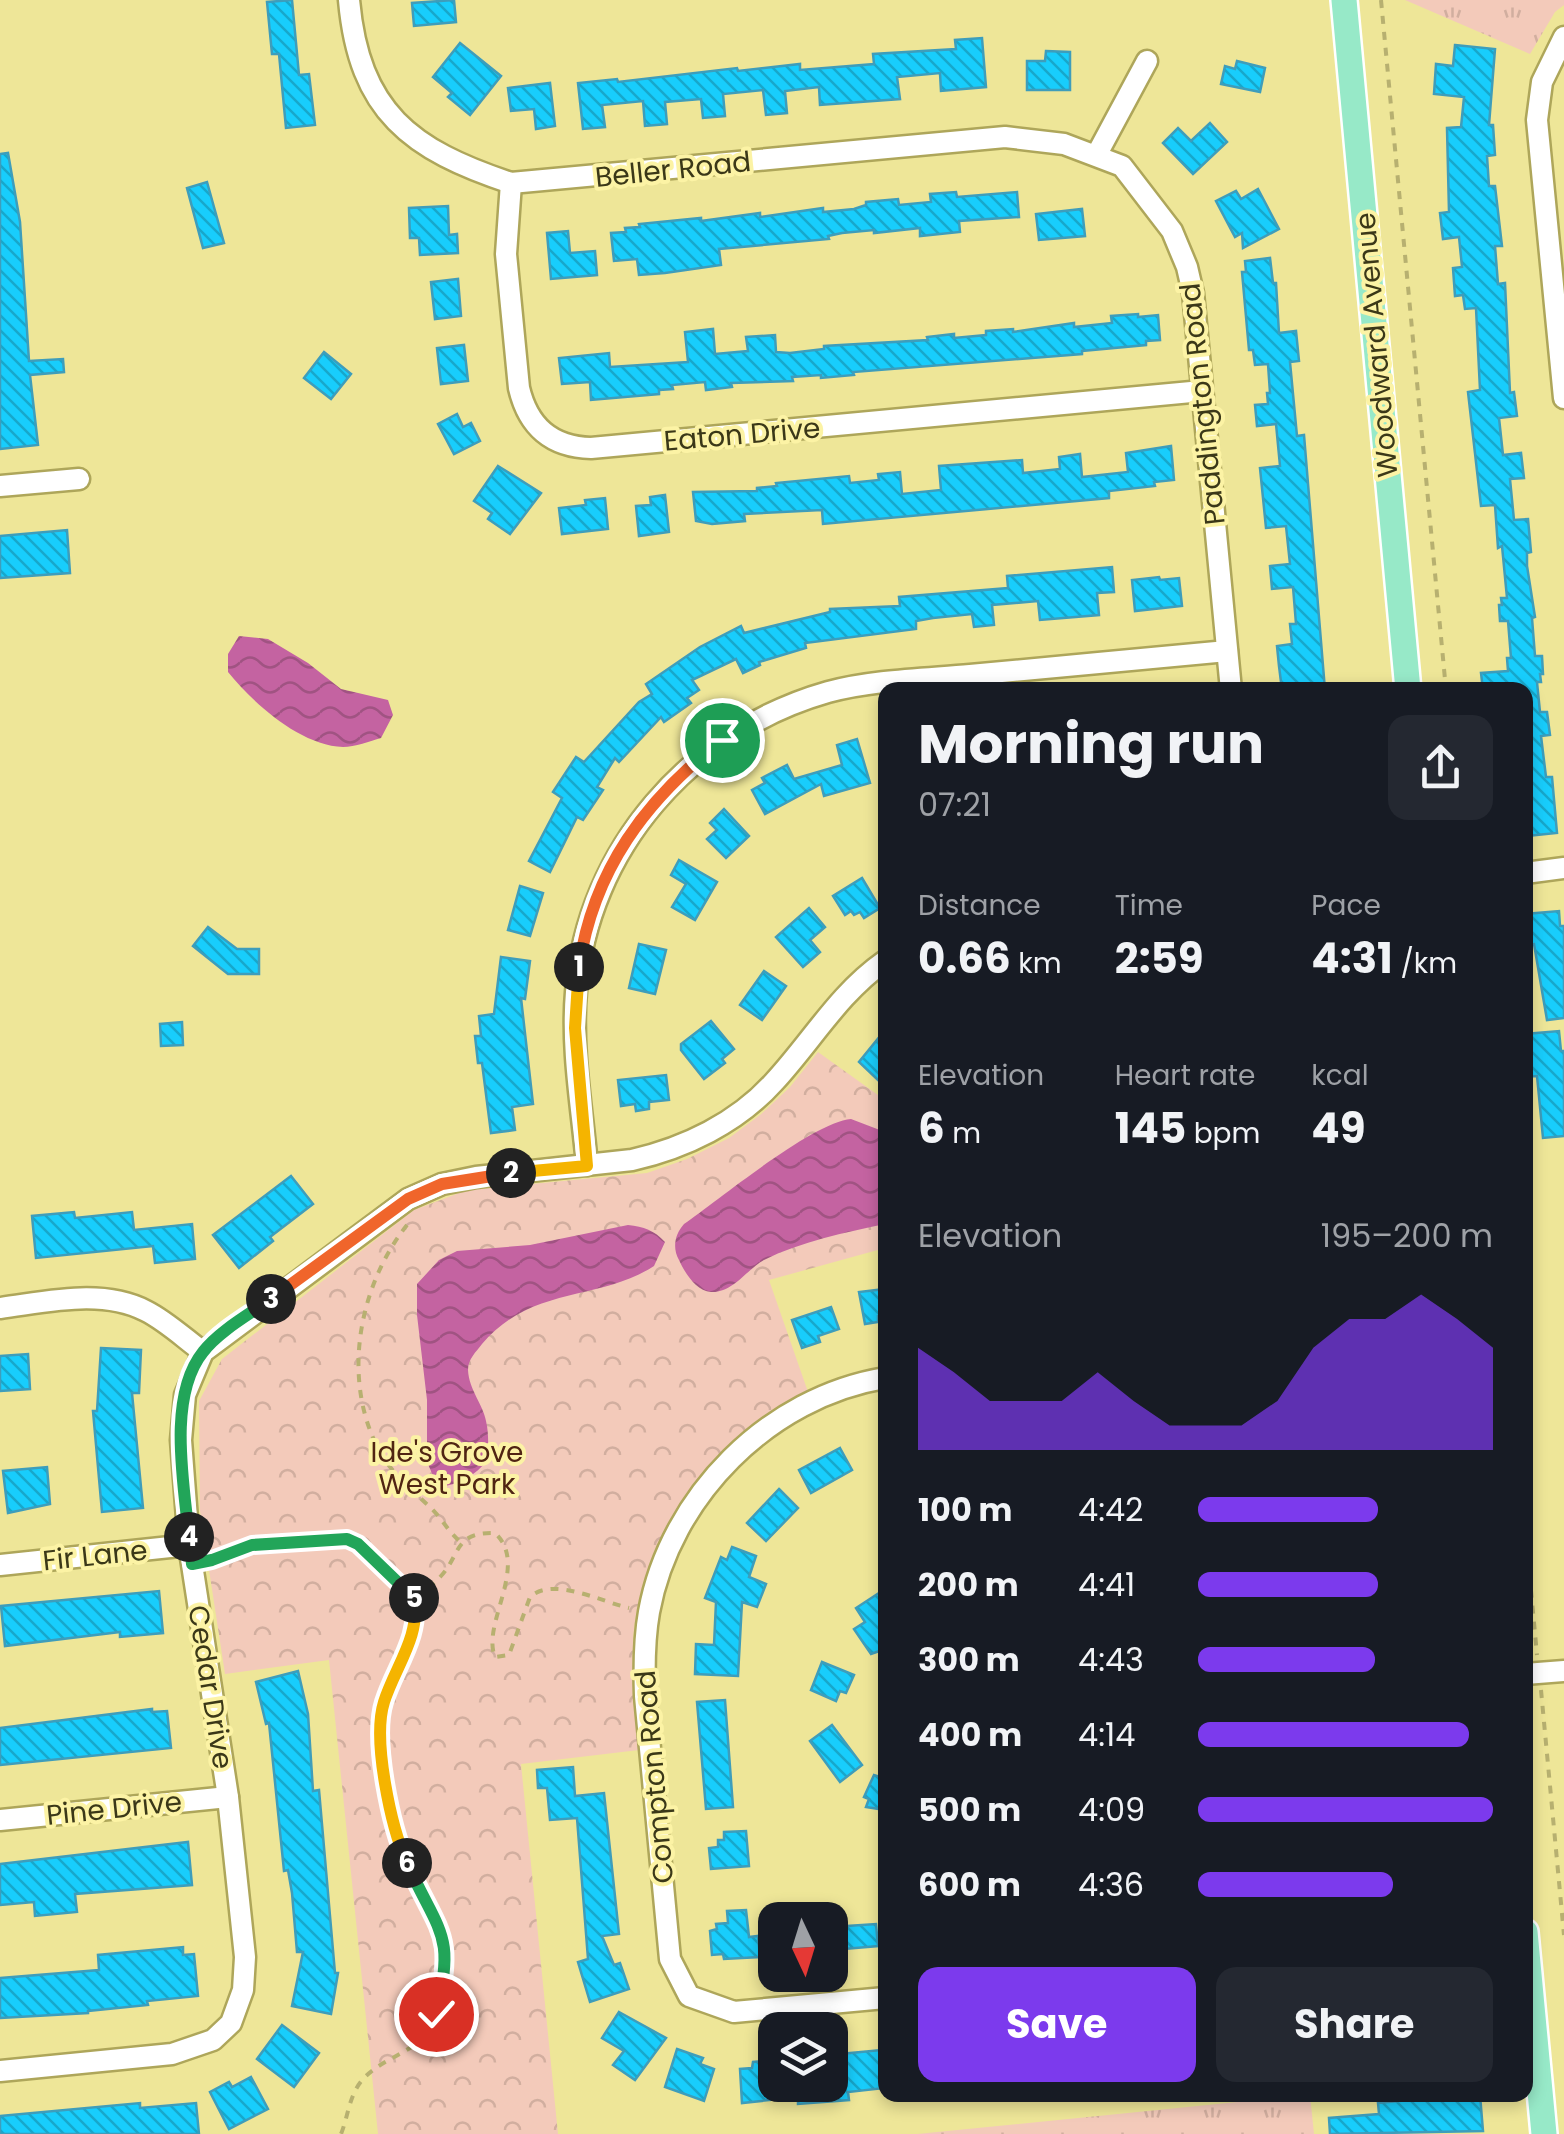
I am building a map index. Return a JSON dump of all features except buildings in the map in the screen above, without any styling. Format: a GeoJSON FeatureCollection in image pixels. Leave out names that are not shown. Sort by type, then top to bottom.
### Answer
{"type":"FeatureCollection","features":[{"type":"Feature","properties":{"kind":"main road","name":"Woodward Avenue"},"geometry":{"type":"LineString","coordinates":[[1344,0],[1407,682]]}},
{"type":"Feature","properties":{"kind":"main road"},"geometry":{"type":"LineString","coordinates":[[1533,2017],[1544,2134]]}},
{"type":"Feature","properties":{"kind":"street","name":"Beller Road"},"geometry":{"type":"LineString","coordinates":[[349,0],[362,68],[391,116],[419,143],[464,167],[511,183],[1005,137],[1045,139],[1097,154]]}},
{"type":"Feature","properties":{"kind":"street"},"geometry":{"type":"LineString","coordinates":[[1564,36],[1542,82],[1537,120],[1564,398]]}},
{"type":"Feature","properties":{"kind":"street"},"geometry":{"type":"LineString","coordinates":[[1097,154],[1147,61]]}},
{"type":"Feature","properties":{"kind":"street","name":"Paddington Road"},"geometry":{"type":"LineString","coordinates":[[1097,154],[1122,166],[1161,214],[1181,248],[1193,293],[1230,682]]}},
{"type":"Feature","properties":{"kind":"street","name":"Eaton Drive"},"geometry":{"type":"LineString","coordinates":[[511,183],[506,254],[518,388],[538,431],[566,445],[591,448],[1202,391]]}},
{"type":"Feature","properties":{"kind":"street"},"geometry":{"type":"LineString","coordinates":[[0,486],[79,479]]}},
{"type":"Feature","properties":{"kind":"street"},"geometry":{"type":"LineString","coordinates":[[897,682],[1227,651]]}},
{"type":"Feature","properties":{"kind":"street"},"geometry":{"type":"LineString","coordinates":[[587,1166],[575,1028],[578,976],[588,924],[620,851],[655,799],[722,740],[788,705],[854,686],[878,684]]}},
{"type":"Feature","properties":{"kind":"street"},"geometry":{"type":"LineString","coordinates":[[1533,871],[1564,868]]}},
{"type":"Feature","properties":{"kind":"street"},"geometry":{"type":"LineString","coordinates":[[0,1308],[80,1299],[119,1300],[145,1310],[203,1352],[408,1199],[459,1180],[654,1155],[692,1141],[731,1119],[773,1083],[839,999],[878,967]]}},
{"type":"Feature","properties":{"kind":"street","name":"Cedar Drive"},"geometry":{"type":"LineString","coordinates":[[0,2072],[172,2054],[213,2040],[231,2023],[243,1990],[244,1957],[228,1797],[191,1555],[182,1416],[191,1375],[203,1352]]}},
{"type":"Feature","properties":{"kind":"street","name":"Compton Road"},"geometry":{"type":"LineString","coordinates":[[878,1380],[801,1407],[754,1438],[717,1472],[678,1529],[662,1567],[649,1612],[644,1654],[670,1958],[689,1996],[734,2012],[878,1999]]}},
{"type":"Feature","properties":{"kind":"street","name":"Fir Lane"},"geometry":{"type":"LineString","coordinates":[[0,1565],[191,1555]]}},
{"type":"Feature","properties":{"kind":"street"},"geometry":{"type":"LineString","coordinates":[[1534,1672],[1564,1670]]}},
{"type":"Feature","properties":{"kind":"street","name":"Pine Drive"},"geometry":{"type":"LineString","coordinates":[[0,1820],[228,1797]]}},
{"type":"Feature","properties":{"kind":"path"},"geometry":{"type":"LineString","coordinates":[[1381,0],[1445,682]]}},
{"type":"Feature","properties":{"kind":"path"},"geometry":{"type":"LineString","coordinates":[[413,1218],[385,1260],[372,1291],[361,1330],[360,1400],[380,1454],[462,1543]]}},
{"type":"Feature","properties":{"kind":"path"},"geometry":{"type":"LineString","coordinates":[[414,1598],[440,1577],[450,1556],[468,1538],[495,1533],[502,1539],[506,1576],[491,1644],[495,1657],[509,1654],[530,1597],[546,1588],[649,1612]]}},
{"type":"Feature","properties":{"kind":"path"},"geometry":{"type":"LineString","coordinates":[[191,1555],[212,1560],[252,1545],[347,1539],[358,1544],[414,1598],[411,1640],[380,1718],[382,1758],[398,1841],[440,1926],[446,1971],[430,2027],[418,2042],[363,2079],[348,2108],[341,2134]]}},
{"type":"Feature","properties":{"kind":"path"},"geometry":{"type":"LineString","coordinates":[[1534,1672],[1564,1935]]}},
{"type":"Feature","properties":{"kind":"green space"},"geometry":{"type":"Polygon","coordinates":[[[1405,0],[1564,0],[1564,5],[1555,12],[1530,54],[1405,0]]]}},
{"type":"Feature","properties":{"kind":"green space","name":"Ide's Grove West Park"},"geometry":{"type":"Polygon","coordinates":[[[818,1052],[878,1095],[878,1250],[769,1280],[808,1392],[759,1421],[722,1452],[683,1499],[667,1526],[643,1584],[636,1613],[633,1643],[639,1750],[521,1764],[558,2134],[378,2134],[329,1660],[225,1674],[200,1511],[199,1401],[222,1359],[414,1210],[467,1190],[647,1173],[729,1138],[790,1087],[818,1052]]]}},
{"type":"Feature","properties":{"kind":"green space"},"geometry":{"type":"Polygon","coordinates":[[[1239,2102],[1311,2102],[1314,2134],[917,2134],[1239,2102]]]}},
{"type":"Feature","properties":{"kind":"water"},"geometry":{"type":"Polygon","coordinates":[[[239,636],[268,639],[341,689],[388,700],[393,715],[381,738],[348,747],[327,745],[279,721],[228,672],[228,654],[239,636]]]}},
{"type":"Feature","properties":{"kind":"water"},"geometry":{"type":"Polygon","coordinates":[[[851,1119],[878,1129],[878,1226],[778,1253],[719,1291],[706,1291],[696,1285],[684,1270],[675,1246],[684,1224],[791,1147],[834,1123],[851,1119]]]}},
{"type":"Feature","properties":{"kind":"water"},"geometry":{"type":"Polygon","coordinates":[[[628,1225],[648,1230],[665,1242],[654,1266],[611,1285],[522,1312],[501,1325],[475,1353],[468,1370],[486,1421],[488,1459],[466,1479],[438,1487],[427,1462],[427,1400],[417,1284],[439,1260],[457,1251],[530,1245],[628,1225]]]}},
{"type":"Feature","properties":{"kind":"route"},"geometry":{"type":"LineString","coordinates":[[436,2014],[446,1971],[444,1941],[398,1841],[381,1744],[384,1704],[416,1622],[414,1598],[358,1544],[347,1539],[252,1545],[192,1564],[181,1440],[185,1395],[203,1352],[408,1199],[442,1184],[476,1177],[587,1166],[575,1028],[580,960],[588,924],[620,851],[655,799],[722,740]]}}]}
